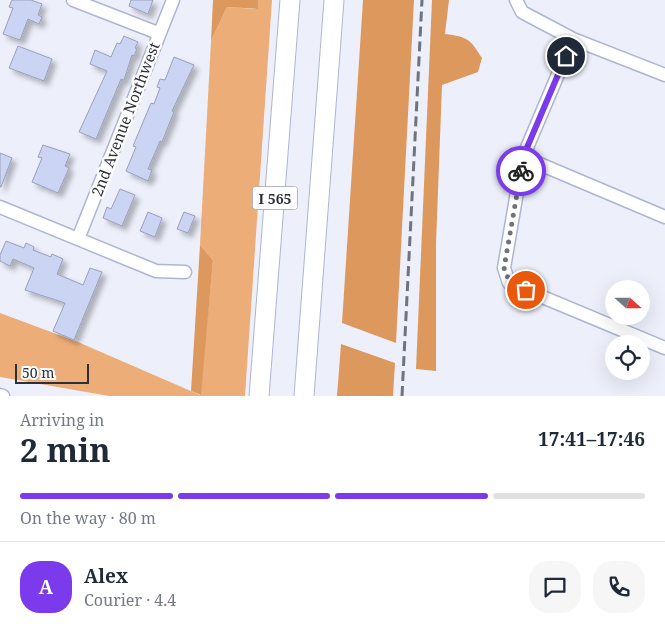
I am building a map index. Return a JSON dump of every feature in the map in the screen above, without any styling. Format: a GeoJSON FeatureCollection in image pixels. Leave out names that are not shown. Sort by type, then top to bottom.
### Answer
{"type":"FeatureCollection","features":[{"type":"Feature","properties":{"kind":"highway","name":"I 565"},"geometry":{"type":"LineString","coordinates":[[259,396],[290,0]]}},
{"type":"Feature","properties":{"kind":"highway","name":"I 565"},"geometry":{"type":"LineString","coordinates":[[304,396],[334,0]]}},
{"type":"Feature","properties":{"kind":"street"},"geometry":{"type":"LineString","coordinates":[[73,0],[158,33]]}},
{"type":"Feature","properties":{"kind":"street","name":"2nd Avenue Northwest"},"geometry":{"type":"LineString","coordinates":[[78,239],[158,33],[173,0]]}},
{"type":"Feature","properties":{"kind":"street"},"geometry":{"type":"LineString","coordinates":[[516,0],[522,12],[573,39],[665,75]]}},
{"type":"Feature","properties":{"kind":"street"},"geometry":{"type":"LineString","coordinates":[[573,39],[523,157],[504,268],[506,275],[510,283],[665,348]]}},
{"type":"Feature","properties":{"kind":"street"},"geometry":{"type":"LineString","coordinates":[[523,157],[665,216]]}},
{"type":"Feature","properties":{"kind":"street"},"geometry":{"type":"LineString","coordinates":[[0,207],[156,271],[185,272]]}},
{"type":"Feature","properties":{"kind":"shaded area"},"geometry":{"type":"Polygon","coordinates":[[[213,0],[258,0],[258,9],[227,7],[211,41],[213,0]]]}},
{"type":"Feature","properties":{"kind":"shaded area"},"geometry":{"type":"Polygon","coordinates":[[[258,0],[272,0],[245,396],[109,396],[0,377],[0,313],[78,342],[200,395],[213,260],[200,245],[211,41],[227,7],[257,9],[258,0]]]}},
{"type":"Feature","properties":{"kind":"shaded area"},"geometry":{"type":"Polygon","coordinates":[[[363,0],[414,0],[396,343],[342,323],[363,0]]]}},
{"type":"Feature","properties":{"kind":"shaded area"},"geometry":{"type":"Polygon","coordinates":[[[432,0],[449,0],[445,34],[459,36],[468,40],[482,58],[478,72],[442,85],[436,244],[436,371],[416,369],[432,0]]]}},
{"type":"Feature","properties":{"kind":"shaded area"},"geometry":{"type":"Polygon","coordinates":[[[200,245],[213,260],[201,395],[191,391],[200,245]]]}},
{"type":"Feature","properties":{"kind":"shaded area"},"geometry":{"type":"Polygon","coordinates":[[[341,344],[395,363],[393,396],[337,396],[341,344]]]}},
{"type":"Feature","properties":{"kind":"building"},"geometry":{"type":"Polygon","coordinates":[[[12,0],[31,0],[42,4],[38,15],[42,17],[39,24],[28,19],[20,40],[3,34],[13,8],[9,7],[12,0]]]}},
{"type":"Feature","properties":{"kind":"building"},"geometry":{"type":"Polygon","coordinates":[[[131,0],[153,0],[148,14],[129,6],[131,0]]]}},
{"type":"Feature","properties":{"kind":"building"},"geometry":{"type":"Polygon","coordinates":[[[124,36],[138,42],[135,48],[137,49],[134,56],[132,55],[124,80],[121,79],[96,139],[79,132],[107,71],[90,64],[95,50],[111,57],[117,43],[120,44],[124,36]]]}},
{"type":"Feature","properties":{"kind":"building"},"geometry":{"type":"Polygon","coordinates":[[[18,46],[52,59],[44,81],[9,68],[18,46]]]}},
{"type":"Feature","properties":{"kind":"building"},"geometry":{"type":"Polygon","coordinates":[[[174,57],[194,65],[172,111],[174,112],[162,142],[160,141],[148,169],[152,170],[148,181],[126,171],[136,147],[133,146],[151,103],[154,104],[160,88],[157,87],[160,79],[165,80],[174,57]]]}},
{"type":"Feature","properties":{"kind":"building"},"geometry":{"type":"Polygon","coordinates":[[[43,145],[70,154],[65,166],[69,168],[58,193],[32,182],[42,158],[38,157],[43,145]]]}},
{"type":"Feature","properties":{"kind":"building"},"geometry":{"type":"Polygon","coordinates":[[[0,153],[12,158],[1,187],[0,187],[0,153]]]}},
{"type":"Feature","properties":{"kind":"building"},"geometry":{"type":"Polygon","coordinates":[[[120,189],[135,195],[122,226],[103,218],[107,207],[111,209],[120,189]]]}},
{"type":"Feature","properties":{"kind":"building"},"geometry":{"type":"Polygon","coordinates":[[[148,212],[162,218],[155,237],[140,231],[148,212]]]}},
{"type":"Feature","properties":{"kind":"building"},"geometry":{"type":"Polygon","coordinates":[[[184,212],[195,216],[188,233],[177,229],[184,212]]]}},
{"type":"Feature","properties":{"kind":"building"},"geometry":{"type":"Polygon","coordinates":[[[6,241],[24,248],[26,243],[34,247],[33,250],[51,257],[52,254],[63,259],[57,274],[83,285],[90,268],[102,272],[74,340],[53,331],[65,303],[25,290],[34,268],[13,259],[10,266],[0,261],[0,255],[6,241]]]}},
{"type":"Feature","properties":{"kind":"railway"},"geometry":{"type":"LineString","coordinates":[[402,396],[422,0]]}},
{"type":"Feature","properties":{"kind":"way so far"},"geometry":{"type":"LineString","coordinates":[[521,171],[504,268],[510,283],[526,290]]}},
{"type":"Feature","properties":{"kind":"route"},"geometry":{"type":"LineString","coordinates":[[521,171],[523,157],[566,56]]}}]}
